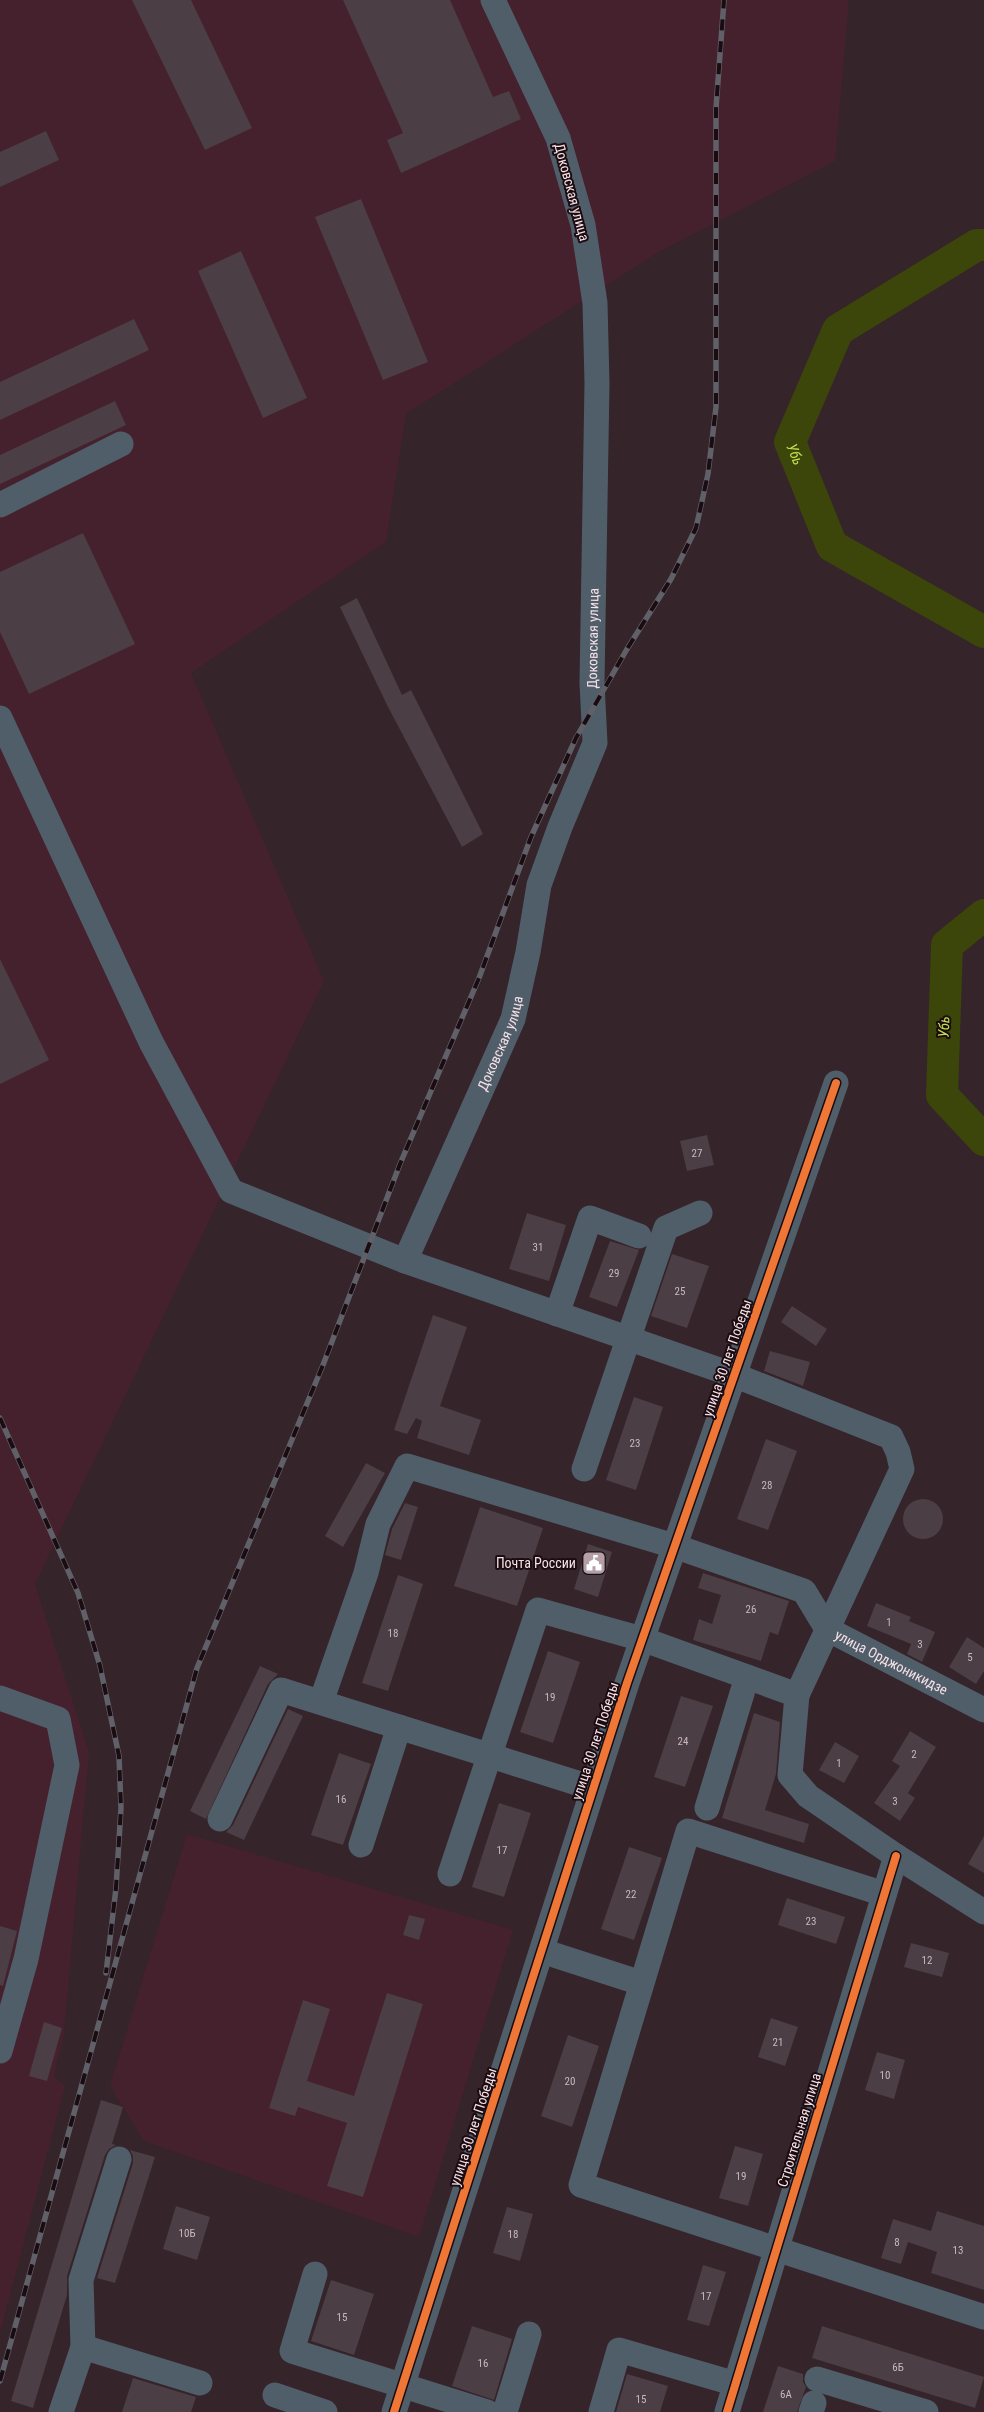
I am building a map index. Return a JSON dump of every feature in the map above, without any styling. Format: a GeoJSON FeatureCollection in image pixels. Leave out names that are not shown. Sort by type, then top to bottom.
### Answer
{"type":"FeatureCollection","features":[{"type":"Feature","properties":{"kind":"street","name":"Доковская улица"},"geometry":{"type":"LineString","coordinates":[[405,1261],[512,1018],[528,952],[539,885],[560,827],[595,743],[592,683],[597,383],[595,303],[584,225],[558,138],[493,0]]}},
{"type":"Feature","properties":{"kind":"street"},"geometry":{"type":"LineString","coordinates":[[0,505],[121,444]]}},
{"type":"Feature","properties":{"kind":"street"},"geometry":{"type":"LineString","coordinates":[[0,718],[151,1042],[231,1191],[405,1261],[734,1375],[892,1437],[902,1469],[826,1629],[797,1695],[790,1775],[808,1796],[896,1856],[984,1912]]}},
{"type":"Feature","properties":{"kind":"street","name":"улица 30 лет Победы"},"geometry":{"type":"LineString","coordinates":[[394,2412],[642,1639],[836,1083]]}},
{"type":"Feature","properties":{"kind":"street"},"geometry":{"type":"LineString","coordinates":[[584,1469],[630,1339],[666,1228],[700,1213]]}},
{"type":"Feature","properties":{"kind":"street"},"geometry":{"type":"LineString","coordinates":[[557,1314],[590,1218],[639,1236]]}},
{"type":"Feature","properties":{"kind":"street","name":"улица Орджоникидзе"},"geometry":{"type":"LineString","coordinates":[[321,1702],[366,1573],[378,1524],[407,1466],[674,1546],[804,1591],[826,1629],[984,1710]]}},
{"type":"Feature","properties":{"kind":"street"},"geometry":{"type":"LineString","coordinates":[[450,1874],[538,1610],[642,1639],[797,1695]]}},
{"type":"Feature","properties":{"kind":"street"},"geometry":{"type":"LineString","coordinates":[[707,1808],[747,1677]]}},
{"type":"Feature","properties":{"kind":"street"},"geometry":{"type":"LineString","coordinates":[[220,1819],[281,1690],[593,1788]]}},
{"type":"Feature","properties":{"kind":"street"},"geometry":{"type":"LineString","coordinates":[[0,1698],[58,1719],[67,1765],[26,1959],[0,2051]]}},
{"type":"Feature","properties":{"kind":"street"},"geometry":{"type":"LineString","coordinates":[[361,1846],[399,1727]]}},
{"type":"Feature","properties":{"kind":"street"},"geometry":{"type":"LineString","coordinates":[[884,1894],[688,1831],[581,2185],[984,2317]]}},
{"type":"Feature","properties":{"kind":"street","name":"Строительная улица"},"geometry":{"type":"LineString","coordinates":[[727,2412],[896,1856]]}},
{"type":"Feature","properties":{"kind":"street"},"geometry":{"type":"LineString","coordinates":[[542,1951],[641,1983]]}},
{"type":"Feature","properties":{"kind":"street"},"geometry":{"type":"LineString","coordinates":[[61,2412],[83,2348],[81,2280],[119,2159]]}},
{"type":"Feature","properties":{"kind":"street"},"geometry":{"type":"LineString","coordinates":[[315,2274],[292,2351],[402,2387],[487,2412]]}},
{"type":"Feature","properties":{"kind":"street"},"geometry":{"type":"LineString","coordinates":[[505,2412],[529,2334]]}},
{"type":"Feature","properties":{"kind":"street"},"geometry":{"type":"LineString","coordinates":[[83,2348],[200,2383]]}},
{"type":"Feature","properties":{"kind":"street"},"geometry":{"type":"LineString","coordinates":[[602,2412],[619,2350],[736,2384]]}},
{"type":"Feature","properties":{"kind":"street"},"geometry":{"type":"LineString","coordinates":[[275,2395],[325,2412]]}},
{"type":"Feature","properties":{"kind":"street"},"geometry":{"type":"LineString","coordinates":[[814,2398],[926,2412]]}},
{"type":"Feature","properties":{"kind":"shaded area"},"geometry":{"type":"Polygon","coordinates":[[[0,0],[849,0],[835,161],[657,253],[406,414],[386,542],[191,673],[324,981],[35,1584],[89,1752],[64,2034],[54,2076],[65,2086],[0,2333],[0,0]]]}},
{"type":"Feature","properties":{"kind":"shaded area"},"geometry":{"type":"Polygon","coordinates":[[[187,1834],[513,1930],[419,2237],[144,2141],[110,2086],[187,1834]]]}},
{"type":"Feature","properties":{"kind":"building"},"geometry":{"type":"Polygon","coordinates":[[[132,0],[191,0],[252,128],[205,150],[132,0]]]}},
{"type":"Feature","properties":{"kind":"building"},"geometry":{"type":"Polygon","coordinates":[[[343,0],[450,0],[493,97],[509,91],[521,119],[401,173],[387,140],[403,133],[343,0]]]}},
{"type":"Feature","properties":{"kind":"building"},"geometry":{"type":"Polygon","coordinates":[[[46,131],[59,160],[0,187],[0,152],[46,131]]]}},
{"type":"Feature","properties":{"kind":"building"},"geometry":{"type":"Polygon","coordinates":[[[361,199],[428,362],[383,380],[315,217],[361,199]]]}},
{"type":"Feature","properties":{"kind":"building"},"geometry":{"type":"Polygon","coordinates":[[[241,251],[307,398],[263,418],[198,271],[241,251]]]}},
{"type":"Feature","properties":{"kind":"building"},"geometry":{"type":"Polygon","coordinates":[[[134,319],[149,350],[0,420],[0,382],[134,319]]]}},
{"type":"Feature","properties":{"kind":"building"},"geometry":{"type":"Polygon","coordinates":[[[115,401],[126,425],[0,484],[0,455],[115,401]]]}},
{"type":"Feature","properties":{"kind":"building"},"geometry":{"type":"Polygon","coordinates":[[[83,533],[135,644],[29,694],[0,632],[0,572],[83,533]]]}},
{"type":"Feature","properties":{"kind":"building"},"geometry":{"type":"Polygon","coordinates":[[[357,598],[402,695],[411,690],[483,834],[462,847],[387,705],[340,607],[357,598]]]}},
{"type":"Feature","properties":{"kind":"building"},"geometry":{"type":"Polygon","coordinates":[[[0,959],[49,1060],[0,1084],[0,959]]]}},
{"type":"Feature","properties":{"kind":"building"},"geometry":{"type":"Polygon","coordinates":[[[707,1135],[714,1165],[687,1171],[680,1141],[707,1135]]]}},
{"type":"Feature","properties":{"kind":"building"},"geometry":{"type":"Polygon","coordinates":[[[527,1213],[566,1225],[549,1281],[509,1269],[527,1213]]]}},
{"type":"Feature","properties":{"kind":"building"},"geometry":{"type":"Polygon","coordinates":[[[610,1241],[639,1250],[617,1307],[589,1297],[610,1241]]]}},
{"type":"Feature","properties":{"kind":"building"},"geometry":{"type":"Polygon","coordinates":[[[672,1254],[709,1266],[687,1328],[651,1316],[672,1254]]]}},
{"type":"Feature","properties":{"kind":"building"},"geometry":{"type":"Polygon","coordinates":[[[792,1306],[827,1329],[816,1346],[781,1322],[792,1306]]]}},
{"type":"Feature","properties":{"kind":"building"},"geometry":{"type":"Polygon","coordinates":[[[433,1315],[467,1327],[440,1406],[481,1420],[469,1455],[417,1438],[422,1421],[416,1418],[407,1434],[394,1430],[433,1315]]]}},
{"type":"Feature","properties":{"kind":"building"},"geometry":{"type":"Polygon","coordinates":[[[770,1351],[810,1362],[803,1386],[764,1371],[770,1351]]]}},
{"type":"Feature","properties":{"kind":"building"},"geometry":{"type":"Polygon","coordinates":[[[634,1397],[663,1407],[636,1490],[606,1480],[634,1397]]]}},
{"type":"Feature","properties":{"kind":"building"},"geometry":{"type":"Polygon","coordinates":[[[766,1439],[797,1451],[768,1530],[737,1519],[766,1439]]]}},
{"type":"Feature","properties":{"kind":"building"},"geometry":{"type":"Polygon","coordinates":[[[366,1463],[385,1473],[343,1547],[325,1536],[366,1463]]]}},
{"type":"Feature","properties":{"kind":"building"},"geometry":{"type":"Polygon","coordinates":[[[923,1499],[937,1505],[943,1519],[937,1533],[923,1539],[909,1533],[903,1519],[909,1505],[923,1499]]]}},
{"type":"Feature","properties":{"kind":"building"},"geometry":{"type":"Polygon","coordinates":[[[405,1503],[418,1507],[401,1560],[385,1555],[392,1529],[405,1503]]]}},
{"type":"Feature","properties":{"kind":"building"},"geometry":{"type":"Polygon","coordinates":[[[480,1507],[543,1528],[517,1606],[454,1586],[480,1507]]]}},
{"type":"Feature","properties":{"kind":"building"},"geometry":{"type":"Polygon","coordinates":[[[588,1544],[612,1552],[598,1597],[574,1589],[588,1544]]]}},
{"type":"Feature","properties":{"kind":"building"},"geometry":{"type":"Polygon","coordinates":[[[703,1573],[789,1601],[778,1635],[770,1632],[761,1661],[693,1640],[699,1619],[712,1624],[721,1595],[698,1588],[703,1573]]]}},
{"type":"Feature","properties":{"kind":"building"},"geometry":{"type":"Polygon","coordinates":[[[398,1575],[423,1584],[388,1691],[362,1683],[398,1575]]]}},
{"type":"Feature","properties":{"kind":"building"},"geometry":{"type":"Polygon","coordinates":[[[876,1603],[911,1617],[909,1621],[935,1632],[922,1662],[907,1654],[911,1644],[867,1626],[876,1603]]]}},
{"type":"Feature","properties":{"kind":"building"},"geometry":{"type":"Polygon","coordinates":[[[967,1637],[984,1648],[984,1671],[976,1684],[949,1667],[967,1637]]]}},
{"type":"Feature","properties":{"kind":"building"},"geometry":{"type":"Polygon","coordinates":[[[548,1651],[580,1662],[553,1743],[520,1732],[548,1651]]]}},
{"type":"Feature","properties":{"kind":"building"},"geometry":{"type":"Polygon","coordinates":[[[260,1666],[278,1674],[268,1684],[206,1819],[190,1811],[260,1666]]]}},
{"type":"Feature","properties":{"kind":"building"},"geometry":{"type":"Polygon","coordinates":[[[681,1696],[713,1706],[685,1787],[654,1777],[681,1696]]]}},
{"type":"Feature","properties":{"kind":"building"},"geometry":{"type":"Polygon","coordinates":[[[288,1709],[303,1716],[244,1840],[226,1832],[233,1825],[288,1709]]]}},
{"type":"Feature","properties":{"kind":"building"},"geometry":{"type":"Polygon","coordinates":[[[754,1713],[780,1722],[776,1774],[765,1810],[809,1824],[804,1843],[722,1818],[754,1713]]]}},
{"type":"Feature","properties":{"kind":"building"},"geometry":{"type":"Polygon","coordinates":[[[910,1731],[936,1747],[908,1793],[915,1798],[900,1821],[874,1803],[900,1766],[892,1761],[910,1731]]]}},
{"type":"Feature","properties":{"kind":"building"},"geometry":{"type":"Polygon","coordinates":[[[835,1742],[859,1756],[844,1783],[819,1770],[835,1742]]]}},
{"type":"Feature","properties":{"kind":"building"},"geometry":{"type":"Polygon","coordinates":[[[339,1753],[371,1764],[343,1845],[311,1835],[339,1753]]]}},
{"type":"Feature","properties":{"kind":"building"},"geometry":{"type":"Polygon","coordinates":[[[499,1803],[531,1813],[504,1897],[472,1887],[499,1803]]]}},
{"type":"Feature","properties":{"kind":"building"},"geometry":{"type":"Polygon","coordinates":[[[984,1836],[984,1873],[968,1864],[984,1836]]]}},
{"type":"Feature","properties":{"kind":"building"},"geometry":{"type":"Polygon","coordinates":[[[629,1847],[662,1858],[634,1940],[601,1929],[629,1847]]]}},
{"type":"Feature","properties":{"kind":"building"},"geometry":{"type":"Polygon","coordinates":[[[787,1898],[845,1917],[836,1944],[778,1925],[787,1898]]]}},
{"type":"Feature","properties":{"kind":"building"},"geometry":{"type":"Polygon","coordinates":[[[409,1915],[425,1919],[419,1940],[403,1935],[409,1915]]]}},
{"type":"Feature","properties":{"kind":"building"},"geometry":{"type":"Polygon","coordinates":[[[0,1926],[17,1931],[3,1986],[0,1985],[0,1926]]]}},
{"type":"Feature","properties":{"kind":"building"},"geometry":{"type":"Polygon","coordinates":[[[911,1943],[949,1953],[942,1977],[904,1967],[911,1943]]]}},
{"type":"Feature","properties":{"kind":"building"},"geometry":{"type":"Polygon","coordinates":[[[387,1993],[423,2004],[363,2197],[327,2186],[347,2123],[298,2107],[295,2116],[269,2108],[303,2000],[330,2009],[307,2081],[354,2096],[387,1993]]]}},
{"type":"Feature","properties":{"kind":"building"},"geometry":{"type":"Polygon","coordinates":[[[771,2018],[798,2027],[785,2066],[758,2057],[771,2018]]]}},
{"type":"Feature","properties":{"kind":"building"},"geometry":{"type":"Polygon","coordinates":[[[44,2022],[62,2028],[47,2081],[29,2076],[44,2022]]]}},
{"type":"Feature","properties":{"kind":"building"},"geometry":{"type":"Polygon","coordinates":[[[568,2035],[599,2046],[572,2127],[541,2116],[568,2035]]]}},
{"type":"Feature","properties":{"kind":"building"},"geometry":{"type":"Polygon","coordinates":[[[877,2052],[905,2060],[894,2099],[865,2090],[877,2052]]]}},
{"type":"Feature","properties":{"kind":"building"},"geometry":{"type":"Polygon","coordinates":[[[101,2100],[123,2107],[112,2144],[116,2145],[109,2149],[105,2155],[67,2276],[67,2295],[33,2408],[11,2401],[101,2100]]]}},
{"type":"Feature","properties":{"kind":"building"},"geometry":{"type":"Polygon","coordinates":[[[735,2146],[763,2154],[748,2206],[719,2198],[735,2146]]]}},
{"type":"Feature","properties":{"kind":"building"},"geometry":{"type":"Polygon","coordinates":[[[130,2150],[155,2157],[115,2283],[97,2278],[133,2163],[133,2156],[130,2150]]]}},
{"type":"Feature","properties":{"kind":"building"},"geometry":{"type":"Polygon","coordinates":[[[176,2206],[210,2217],[197,2260],[163,2249],[176,2206]]]}},
{"type":"Feature","properties":{"kind":"building"},"geometry":{"type":"Polygon","coordinates":[[[507,2207],[533,2214],[520,2261],[493,2253],[507,2207]]]}},
{"type":"Feature","properties":{"kind":"building"},"geometry":{"type":"Polygon","coordinates":[[[937,2211],[984,2226],[984,2290],[931,2273],[937,2252],[908,2242],[901,2264],[881,2258],[893,2219],[931,2231],[937,2211]]]}},
{"type":"Feature","properties":{"kind":"building"},"geometry":{"type":"Polygon","coordinates":[[[703,2265],[726,2272],[709,2326],[687,2320],[703,2265]]]}},
{"type":"Feature","properties":{"kind":"building"},"geometry":{"type":"Polygon","coordinates":[[[331,2280],[374,2294],[354,2355],[311,2341],[331,2280]]]}},
{"type":"Feature","properties":{"kind":"building"},"geometry":{"type":"Polygon","coordinates":[[[472,2326],[512,2339],[494,2400],[452,2386],[472,2326]]]}},
{"type":"Feature","properties":{"kind":"building"},"geometry":{"type":"Polygon","coordinates":[[[822,2326],[984,2377],[975,2408],[812,2358],[822,2326]]]}},
{"type":"Feature","properties":{"kind":"building"},"geometry":{"type":"Polygon","coordinates":[[[778,2366],[803,2374],[803,2382],[806,2387],[797,2412],[763,2412],[778,2366]]]}},
{"type":"Feature","properties":{"kind":"building"},"geometry":{"type":"Polygon","coordinates":[[[627,2374],[668,2386],[660,2412],[616,2412],[627,2374]]]}},
{"type":"Feature","properties":{"kind":"building"},"geometry":{"type":"Polygon","coordinates":[[[133,2378],[196,2397],[191,2412],[122,2412],[133,2378]]]}},
{"type":"Feature","properties":{"kind":"waterway","name":"Убь"},"geometry":{"type":"LineString","coordinates":[[984,245],[977,245],[838,330],[790,442],[832,546],[984,632]]}},
{"type":"Feature","properties":{"kind":"waterway","name":"Убь"},"geometry":{"type":"LineString","coordinates":[[984,915],[947,945],[942,1095],[984,1140]]}},
{"type":"Feature","properties":{"kind":"railway"},"geometry":{"type":"LineString","coordinates":[[0,2381],[197,1668],[323,1365],[400,1164],[479,978],[531,837],[576,738],[627,649],[671,579],[696,528],[708,474],[716,407],[716,108],[724,0]]}},
{"type":"Feature","properties":{"kind":"railway"},"geometry":{"type":"LineString","coordinates":[[0,1418],[78,1593],[100,1666],[119,1756],[121,1808],[116,1888],[106,1973]]}},
{"type":"Feature","properties":{"kind":"cycle path"},"geometry":{"type":"LineString","coordinates":[[394,2412],[627,1683],[836,1083]]}},
{"type":"Feature","properties":{"kind":"cycle path"},"geometry":{"type":"LineString","coordinates":[[727,2412],[896,1856]]}},
{"type":"Feature","properties":{"kind":"place","name":"Почта России"},"geometry":{"type":"Point","coordinates":[594,1563]}}]}
